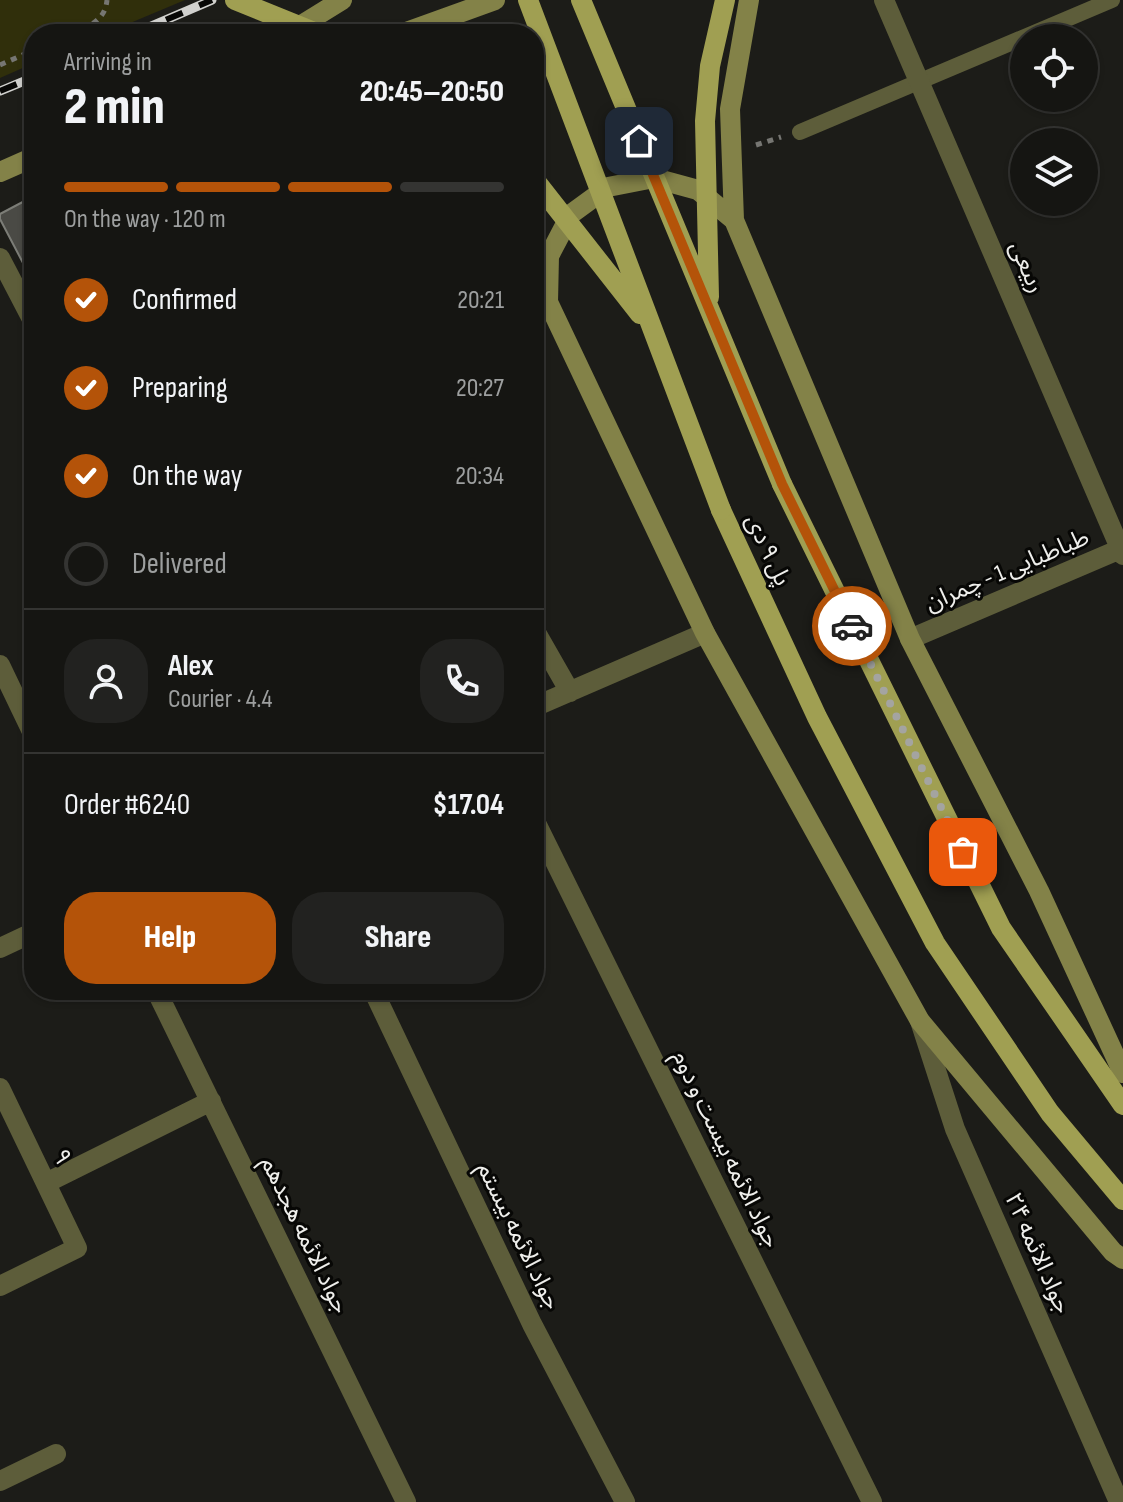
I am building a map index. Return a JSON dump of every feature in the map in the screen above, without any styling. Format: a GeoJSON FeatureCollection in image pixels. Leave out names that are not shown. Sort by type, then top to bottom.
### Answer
{"type":"FeatureCollection","features":[{"type":"Feature","properties":{"kind":"main road"},"geometry":{"type":"LineString","coordinates":[[235,0],[294,24]]}},
{"type":"Feature","properties":{"kind":"main road"},"geometry":{"type":"LineString","coordinates":[[303,24],[342,0]]}},
{"type":"Feature","properties":{"kind":"main road"},"geometry":{"type":"LineString","coordinates":[[429,24],[495,0]]}},
{"type":"Feature","properties":{"kind":"main road","name":"پل ۹ دی"},"geometry":{"type":"LineString","coordinates":[[528,0],[537,24]]}},
{"type":"Feature","properties":{"kind":"main road","name":"پل ۹ دی"},"geometry":{"type":"LineString","coordinates":[[581,0],[782,484],[1001,928],[1119,1101]]}},
{"type":"Feature","properties":{"kind":"main road"},"geometry":{"type":"LineString","coordinates":[[709,309],[705,121],[710,66],[725,0]]}},
{"type":"Feature","properties":{"kind":"main road"},"geometry":{"type":"LineString","coordinates":[[749,0],[730,109],[734,220],[910,639],[1039,891],[1123,1073]]}},
{"type":"Feature","properties":{"kind":"main road","name":"پل ۹ دی"},"geometry":{"type":"LineString","coordinates":[[544,42],[721,510],[817,717],[935,943],[1050,1113],[1123,1200]]}},
{"type":"Feature","properties":{"kind":"main road"},"geometry":{"type":"LineString","coordinates":[[0,172],[24,161]]}},
{"type":"Feature","properties":{"kind":"main road"},"geometry":{"type":"LineString","coordinates":[[548,302],[549,256],[563,228],[571,214],[608,187],[654,178],[698,190],[734,220]]}},
{"type":"Feature","properties":{"kind":"main road"},"geometry":{"type":"LineString","coordinates":[[544,192],[654,333]]}},
{"type":"Feature","properties":{"kind":"main road"},"geometry":{"type":"LineString","coordinates":[[544,296],[705,633],[920,1021],[1113,1252],[1123,1259]]}},
{"type":"Feature","properties":{"kind":"street","name":"ربیعی"},"geometry":{"type":"LineString","coordinates":[[884,0],[1122,551]]}},
{"type":"Feature","properties":{"kind":"street"},"geometry":{"type":"LineString","coordinates":[[0,258],[24,304]]}},
{"type":"Feature","properties":{"kind":"street","name":"طباطبایی 1 - چمران"},"geometry":{"type":"LineString","coordinates":[[910,639],[1122,551]]}},
{"type":"Feature","properties":{"kind":"street"},"geometry":{"type":"LineString","coordinates":[[544,703],[705,633]]}},
{"type":"Feature","properties":{"kind":"street"},"geometry":{"type":"LineString","coordinates":[[544,646],[570,692]]}},
{"type":"Feature","properties":{"kind":"street"},"geometry":{"type":"LineString","coordinates":[[0,665],[24,715]]}},
{"type":"Feature","properties":{"kind":"street","name":"جواد الائمه بیست و دوم"},"geometry":{"type":"LineString","coordinates":[[544,839],[872,1502]]}},
{"type":"Feature","properties":{"kind":"street"},"geometry":{"type":"LineString","coordinates":[[0,948],[24,937]]}},
{"type":"Feature","properties":{"kind":"street","name":"جواد الائمه هجدهم"},"geometry":{"type":"LineString","coordinates":[[161,1000],[406,1502]]}},
{"type":"Feature","properties":{"kind":"street","name":"جواد الائمه بیستم"},"geometry":{"type":"LineString","coordinates":[[378,1000],[532,1324],[625,1502]]}},
{"type":"Feature","properties":{"kind":"street","name":"جواد الائمه ۲۴"},"geometry":{"type":"LineString","coordinates":[[920,1021],[955,1129],[1119,1502]]}},
{"type":"Feature","properties":{"kind":"street","name":"۹"},"geometry":{"type":"LineString","coordinates":[[0,1088],[77,1248],[0,1286]]}},
{"type":"Feature","properties":{"kind":"street"},"geometry":{"type":"LineString","coordinates":[[46,1183],[211,1101]]}},
{"type":"Feature","properties":{"kind":"street"},"geometry":{"type":"LineString","coordinates":[[0,1481],[56,1454]]}},
{"type":"Feature","properties":{"kind":"lane"},"geometry":{"type":"LineString","coordinates":[[800,132],[1112,0]]}},
{"type":"Feature","properties":{"kind":"path"},"geometry":{"type":"LineString","coordinates":[[95,24],[106,10],[107,0]]}},
{"type":"Feature","properties":{"kind":"path"},"geometry":{"type":"LineString","coordinates":[[0,65],[24,54]]}},
{"type":"Feature","properties":{"kind":"path"},"geometry":{"type":"LineString","coordinates":[[732,152],[800,132]]}},
{"type":"Feature","properties":{"kind":"shaded area"},"geometry":{"type":"Polygon","coordinates":[[[0,0],[185,0],[128,24],[24,24],[24,67],[0,78],[0,0]]]}},
{"type":"Feature","properties":{"kind":"building"},"geometry":{"type":"Polygon","coordinates":[[[24,201],[24,265],[0,219],[0,214],[24,201]]]}},
{"type":"Feature","properties":{"kind":"railway"},"geometry":{"type":"LineString","coordinates":[[156,24],[212,0]]}},
{"type":"Feature","properties":{"kind":"railway"},"geometry":{"type":"LineString","coordinates":[[0,91],[24,81]]}},
{"type":"Feature","properties":{"kind":"way so far"},"geometry":{"type":"LineString","coordinates":[[852,626],[963,852]]}},
{"type":"Feature","properties":{"kind":"route"},"geometry":{"type":"LineString","coordinates":[[639,141],[782,484],[852,626]]}}]}
